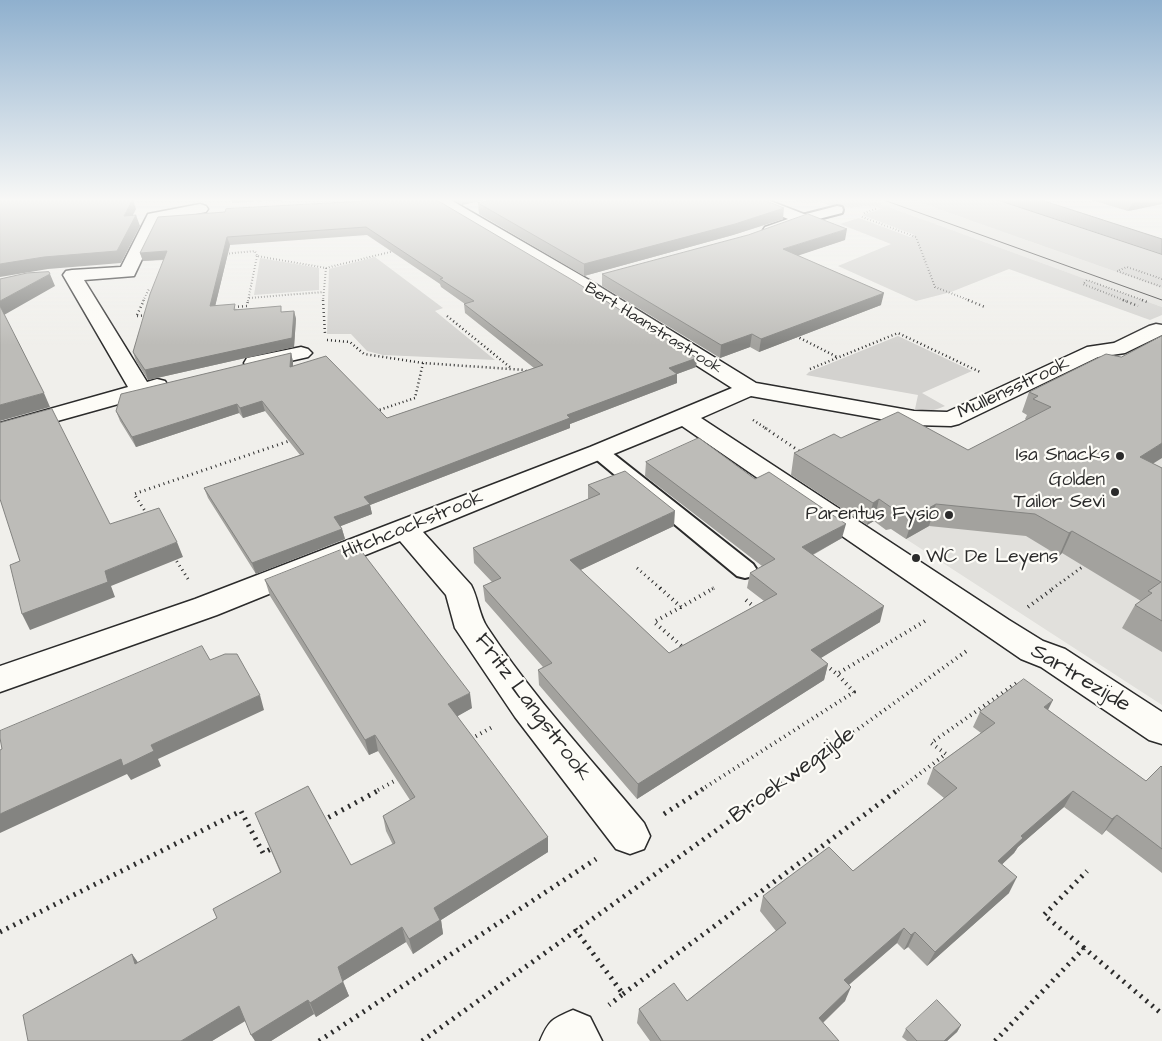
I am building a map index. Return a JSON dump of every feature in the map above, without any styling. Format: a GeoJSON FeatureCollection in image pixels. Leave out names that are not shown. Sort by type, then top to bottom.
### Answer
{"type":"FeatureCollection","features":[{"type":"Feature","properties":{"kind":"street"},"geometry":{"type":"LineString","coordinates":[[139,248],[128,272],[64,276],[141,390]]}},
{"type":"Feature","properties":{"kind":"street","name":"Bert Haanstrastrook"},"geometry":{"type":"LineString","coordinates":[[526,248],[582,284],[754,389]]}},
{"type":"Feature","properties":{"kind":"street"},"geometry":{"type":"LineString","coordinates":[[582,284],[600,279]]}},
{"type":"Feature","properties":{"kind":"street","name":"Mullensstrook"},"geometry":{"type":"LineString","coordinates":[[754,389],[914,418],[951,419],[1094,351],[1118,349],[1156,330]]}},
{"type":"Feature","properties":{"kind":"street"},"geometry":{"type":"LineString","coordinates":[[235,368],[301,353]]}},
{"type":"Feature","properties":{"kind":"street"},"geometry":{"type":"LineString","coordinates":[[0,430],[178,381]]}},
{"type":"Feature","properties":{"kind":"street","name":"Hitchcockstrook"},"geometry":{"type":"LineString","coordinates":[[0,679],[206,607],[599,452],[721,400],[754,389]]}},
{"type":"Feature","properties":{"kind":"street","name":"Sartrezijde"},"geometry":{"type":"LineString","coordinates":[[683,416],[998,628],[1032,650],[1053,658],[1162,730]]}},
{"type":"Feature","properties":{"kind":"street","name":"Fritz Langstrook"},"geometry":{"type":"LineString","coordinates":[[406,529],[460,592],[471,628],[527,708],[630,836]]}},
{"type":"Feature","properties":{"kind":"lane"},"geometry":{"type":"LineString","coordinates":[[599,452],[745,570]]}},
{"type":"Feature","properties":{"kind":"path"},"geometry":{"type":"LineString","coordinates":[[920,248],[935,287],[985,307]]}},
{"type":"Feature","properties":{"kind":"path"},"geometry":{"type":"LineString","coordinates":[[256,256],[326,268],[402,249]]}},
{"type":"Feature","properties":{"kind":"path"},"geometry":{"type":"LineString","coordinates":[[218,254],[255,251],[256,256],[247,306],[228,308]]}},
{"type":"Feature","properties":{"kind":"path"},"geometry":{"type":"LineString","coordinates":[[133,261],[163,259],[137,316],[155,314]]}},
{"type":"Feature","properties":{"kind":"path"},"geometry":{"type":"LineString","coordinates":[[1162,278],[1127,267],[1117,271],[1162,287]]}},
{"type":"Feature","properties":{"kind":"path"},"geometry":{"type":"LineString","coordinates":[[326,268],[323,292],[325,340],[350,342],[364,354],[423,363],[525,370],[532,376]]}},
{"type":"Feature","properties":{"kind":"path"},"geometry":{"type":"LineString","coordinates":[[1144,309],[1083,284],[1087,280],[1153,304]]}},
{"type":"Feature","properties":{"kind":"path"},"geometry":{"type":"LineString","coordinates":[[249,298],[323,292]]}},
{"type":"Feature","properties":{"kind":"path"},"geometry":{"type":"LineString","coordinates":[[447,316],[512,369]]}},
{"type":"Feature","properties":{"kind":"path"},"geometry":{"type":"LineString","coordinates":[[754,389],[898,333],[1013,388]]}},
{"type":"Feature","properties":{"kind":"path"},"geometry":{"type":"LineString","coordinates":[[793,334],[837,357]]}},
{"type":"Feature","properties":{"kind":"path"},"geometry":{"type":"LineString","coordinates":[[368,414],[415,398],[423,363]]}},
{"type":"Feature","properties":{"kind":"path"},"geometry":{"type":"LineString","coordinates":[[721,400],[812,460],[777,478]]}},
{"type":"Feature","properties":{"kind":"path"},"geometry":{"type":"LineString","coordinates":[[149,518],[134,494],[293,439]]}},
{"type":"Feature","properties":{"kind":"path"},"geometry":{"type":"LineString","coordinates":[[170,550],[206,607]]}},
{"type":"Feature","properties":{"kind":"path","name":"Broekwegzijde"},"geometry":{"type":"LineString","coordinates":[[422,1041],[575,929],[645,882],[1092,560]]}},
{"type":"Feature","properties":{"kind":"path"},"geometry":{"type":"LineString","coordinates":[[637,568],[681,607]]}},
{"type":"Feature","properties":{"kind":"path"},"geometry":{"type":"LineString","coordinates":[[689,652],[654,622],[745,570]]}},
{"type":"Feature","properties":{"kind":"path"},"geometry":{"type":"LineString","coordinates":[[724,583],[762,613]]}},
{"type":"Feature","properties":{"kind":"path"},"geometry":{"type":"LineString","coordinates":[[572,1039],[623,994],[946,754],[931,743],[1053,658]]}},
{"type":"Feature","properties":{"kind":"path"},"geometry":{"type":"LineString","coordinates":[[822,662],[836,674]]}},
{"type":"Feature","properties":{"kind":"path"},"geometry":{"type":"LineString","coordinates":[[468,740],[527,708]]}},
{"type":"Feature","properties":{"kind":"path"},"geometry":{"type":"LineString","coordinates":[[314,825],[408,773]]}},
{"type":"Feature","properties":{"kind":"path"},"geometry":{"type":"LineString","coordinates":[[0,932],[242,811],[263,853],[280,844]]}},
{"type":"Feature","properties":{"kind":"path"},"geometry":{"type":"LineString","coordinates":[[1087,871],[1044,915],[1162,1014]]}},
{"type":"Feature","properties":{"kind":"path"},"geometry":{"type":"LineString","coordinates":[[575,929],[623,994]]}},
{"type":"Feature","properties":{"kind":"path"},"geometry":{"type":"LineString","coordinates":[[996,1041],[1084,948]]}},
{"type":"Feature","properties":{"kind":"shaded area"},"geometry":{"type":"Polygon","coordinates":[[[882,248],[1000,248],[1162,307],[1162,315],[1150,320],[1009,269],[951,292],[916,301],[838,266],[882,248]]]}},
{"type":"Feature","properties":{"kind":"shaded area"},"geometry":{"type":"Polygon","coordinates":[[[1000,248],[1048,248],[1162,288],[1162,307],[1000,248]]]}},
{"type":"Feature","properties":{"kind":"shaded area"},"geometry":{"type":"Polygon","coordinates":[[[1048,248],[1143,248],[1162,254],[1162,288],[1048,248]]]}},
{"type":"Feature","properties":{"kind":"shaded area"},"geometry":{"type":"Polygon","coordinates":[[[1143,248],[1162,248],[1162,254],[1143,248]]]}},
{"type":"Feature","properties":{"kind":"shaded area"},"geometry":{"type":"Polygon","coordinates":[[[375,257],[443,308],[435,311],[495,360],[383,355],[367,351],[351,334],[327,334],[329,269],[375,257]]]}},
{"type":"Feature","properties":{"kind":"shaded area"},"geometry":{"type":"Polygon","coordinates":[[[260,258],[319,268],[319,290],[254,295],[260,258]]]}},
{"type":"Feature","properties":{"kind":"shaded area"},"geometry":{"type":"Polygon","coordinates":[[[898,336],[972,371],[922,393],[945,406],[930,410],[915,409],[918,395],[806,375],[809,372],[898,336]]]}},
{"type":"Feature","properties":{"kind":"shaded area"},"geometry":{"type":"Polygon","coordinates":[[[1162,404],[1162,705],[906,539],[1056,454],[1162,404]]]}},
{"type":"Feature","properties":{"kind":"building"},"geometry":{"type":"Polygon","coordinates":[[[0,248],[119,248],[117,251],[44,257],[0,264],[0,248]]]}},
{"type":"Feature","properties":{"kind":"building"},"geometry":{"type":"Polygon","coordinates":[[[143,248],[224,248],[210,306],[235,304],[234,310],[281,306],[281,312],[294,311],[292,338],[145,370],[133,352],[150,294],[167,251],[140,253],[143,248]]]}},
{"type":"Feature","properties":{"kind":"building"},"geometry":{"type":"Polygon","coordinates":[[[397,248],[517,248],[697,358],[669,368],[677,374],[567,415],[570,418],[364,497],[370,504],[334,517],[342,529],[252,563],[204,488],[304,454],[262,401],[240,408],[237,404],[132,437],[116,411],[121,394],[291,353],[290,367],[326,356],[387,418],[543,365],[464,304],[474,301],[440,279],[443,278],[397,248]]]}},
{"type":"Feature","properties":{"kind":"building"},"geometry":{"type":"Polygon","coordinates":[[[555,248],[646,248],[584,264],[555,248]]]}},
{"type":"Feature","properties":{"kind":"building"},"geometry":{"type":"Polygon","coordinates":[[[701,248],[788,248],[783,249],[884,293],[761,339],[752,334],[721,345],[602,274],[701,248]]]}},
{"type":"Feature","properties":{"kind":"building"},"geometry":{"type":"Polygon","coordinates":[[[49,272],[50,274],[0,301],[0,279],[27,273],[49,272]]]}},
{"type":"Feature","properties":{"kind":"building"},"geometry":{"type":"Polygon","coordinates":[[[0,306],[44,393],[0,405],[0,306]]]}},
{"type":"Feature","properties":{"kind":"building"},"geometry":{"type":"Polygon","coordinates":[[[1162,336],[1162,443],[1140,457],[1162,468],[1162,621],[1135,605],[1152,593],[1148,591],[1161,582],[1072,531],[1069,533],[1035,514],[936,504],[913,517],[897,507],[892,508],[879,499],[873,503],[794,453],[834,434],[841,438],[898,412],[968,450],[1051,407],[1033,399],[1038,396],[1029,392],[1106,354],[1121,357],[1162,336]]]}},
{"type":"Feature","properties":{"kind":"building"},"geometry":{"type":"Polygon","coordinates":[[[52,409],[110,524],[159,508],[177,542],[105,571],[108,582],[22,614],[10,565],[20,561],[0,499],[0,423],[52,409]]]}},
{"type":"Feature","properties":{"kind":"building"},"geometry":{"type":"Polygon","coordinates":[[[699,438],[755,479],[769,472],[846,524],[802,547],[884,606],[811,650],[828,664],[638,784],[538,670],[552,663],[483,586],[501,578],[473,548],[600,494],[588,485],[625,471],[675,511],[570,560],[669,653],[777,594],[750,573],[775,559],[646,462],[699,438]]]}},
{"type":"Feature","properties":{"kind":"building"},"geometry":{"type":"Polygon","coordinates":[[[356,544],[470,693],[448,704],[548,837],[434,908],[440,920],[409,939],[402,927],[338,967],[343,982],[310,1003],[308,1000],[251,1035],[239,1006],[181,1041],[28,1041],[23,1015],[132,954],[135,964],[217,918],[213,909],[281,872],[255,813],[308,786],[351,865],[395,843],[383,816],[415,797],[375,735],[365,740],[265,580],[356,544]]]}},
{"type":"Feature","properties":{"kind":"building"},"geometry":{"type":"Polygon","coordinates":[[[202,646],[210,660],[225,654],[237,654],[260,695],[151,745],[154,751],[123,766],[121,759],[0,814],[0,750],[2,749],[0,731],[202,646]]]}},
{"type":"Feature","properties":{"kind":"building"},"geometry":{"type":"Polygon","coordinates":[[[1024,679],[1053,700],[1044,707],[1146,781],[1162,767],[1162,849],[1117,815],[1112,819],[1073,791],[1021,836],[1023,838],[998,861],[1017,877],[935,952],[915,932],[911,935],[904,928],[844,980],[851,987],[819,1018],[839,1041],[661,1041],[639,1009],[674,983],[687,1001],[786,923],[763,896],[829,847],[853,871],[957,788],[933,768],[995,723],[980,712],[1024,679]]]}},
{"type":"Feature","properties":{"kind":"building"},"geometry":{"type":"Polygon","coordinates":[[[937,1000],[961,1025],[944,1041],[917,1041],[906,1029],[937,1000]]]}},
{"type":"Feature","properties":{"kind":"tram line"},"geometry":{"type":"LineString","coordinates":[[1016,248],[1162,300]]}},
{"type":"Feature","properties":{"kind":"place","name":"Isa Snacks"},"geometry":{"type":"Point","coordinates":[1120,456]}},
{"type":"Feature","properties":{"kind":"place","name":"Golden Tailor Sevi"},"geometry":{"type":"Point","coordinates":[1115,492]}},
{"type":"Feature","properties":{"kind":"place","name":"Parentus Fysio"},"geometry":{"type":"Point","coordinates":[949,515]}},
{"type":"Feature","properties":{"kind":"place","name":"WC De Leyens"},"geometry":{"type":"Point","coordinates":[916,558]}}]}
